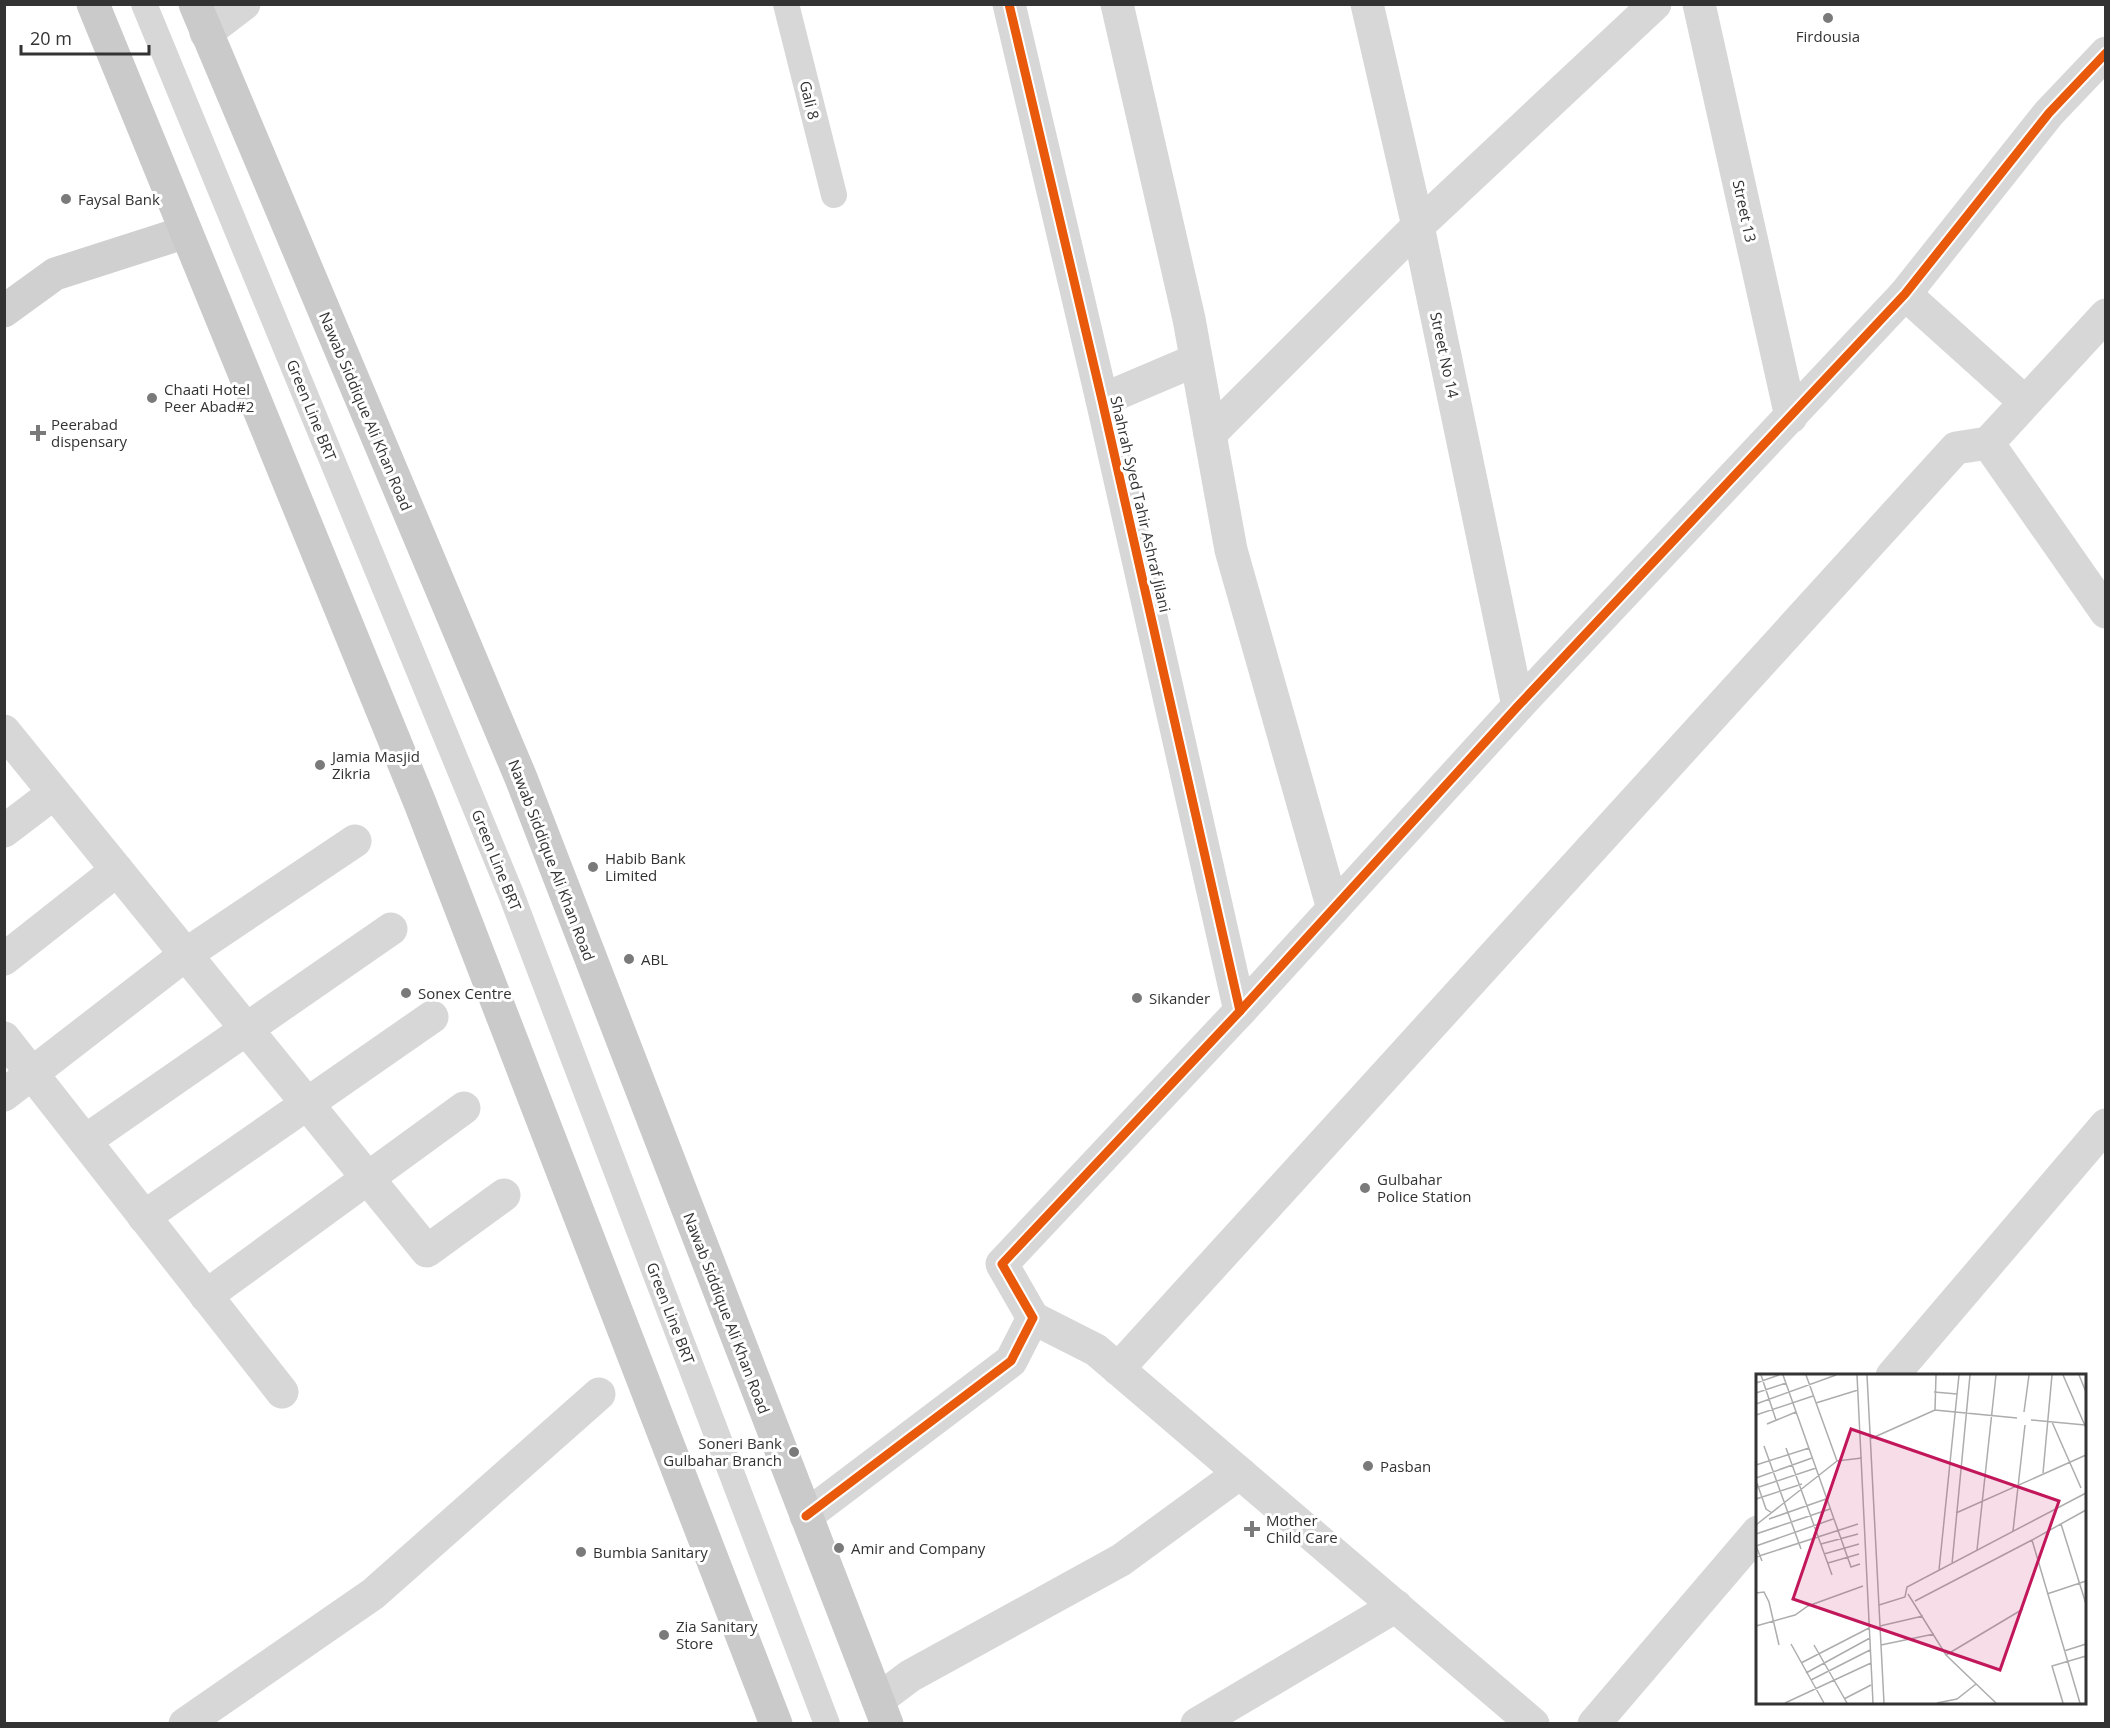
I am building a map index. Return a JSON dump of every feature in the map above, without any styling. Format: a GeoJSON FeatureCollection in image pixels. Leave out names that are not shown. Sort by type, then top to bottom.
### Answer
{"type":"FeatureCollection","features":[{"type":"Feature","properties":{"kind":"main road"},"geometry":{"type":"LineString","coordinates":[[93,4],[420,803],[776,1724]]}},
{"type":"Feature","properties":{"kind":"main road","name":"Nawab Siddique Ali Khan Road"},"geometry":{"type":"LineString","coordinates":[[201,19],[521,778],[882,1712]]}},
{"type":"Feature","properties":{"kind":"street"},"geometry":{"type":"LineString","coordinates":[[201,19],[244,4]]}},
{"type":"Feature","properties":{"kind":"street","name":"Shahrah Syed Tahir Ashraf Jilani"},"geometry":{"type":"LineString","coordinates":[[1010,4],[1240,1011]]}},
{"type":"Feature","properties":{"kind":"street"},"geometry":{"type":"LineString","coordinates":[[1117,4],[1196,360],[1231,550],[1332,909]]}},
{"type":"Feature","properties":{"kind":"street","name":"Street No 14"},"geometry":{"type":"LineString","coordinates":[[1367,4],[1418,226],[1518,706]]}},
{"type":"Feature","properties":{"kind":"street"},"geometry":{"type":"LineString","coordinates":[[1210,434],[1418,226],[1655,4]]}},
{"type":"Feature","properties":{"kind":"street","name":"Street 13"},"geometry":{"type":"LineString","coordinates":[[1700,4],[1791,417]]}},
{"type":"Feature","properties":{"kind":"street"},"geometry":{"type":"LineString","coordinates":[[1533,1724],[1096,1350],[1033,1318],[1002,1264],[1240,1011],[1518,706],[1905,294],[2049,113],[2106,53]]}},
{"type":"Feature","properties":{"kind":"street"},"geometry":{"type":"LineString","coordinates":[[4,311],[55,274],[186,232]]}},
{"type":"Feature","properties":{"kind":"street"},"geometry":{"type":"LineString","coordinates":[[1905,294],[2025,402]]}},
{"type":"Feature","properties":{"kind":"street"},"geometry":{"type":"LineString","coordinates":[[1118,1369],[1956,448],[1988,443],[2106,315]]}},
{"type":"Feature","properties":{"kind":"street"},"geometry":{"type":"LineString","coordinates":[[1102,400],[1196,360]]}},
{"type":"Feature","properties":{"kind":"street"},"geometry":{"type":"LineString","coordinates":[[1988,443],[2106,612]]}},
{"type":"Feature","properties":{"kind":"street"},"geometry":{"type":"LineString","coordinates":[[4,731],[427,1251],[504,1196]]}},
{"type":"Feature","properties":{"kind":"street"},"geometry":{"type":"LineString","coordinates":[[4,831],[54,793]]}},
{"type":"Feature","properties":{"kind":"street"},"geometry":{"type":"LineString","coordinates":[[4,1095],[185,955],[355,841]]}},
{"type":"Feature","properties":{"kind":"street"},"geometry":{"type":"LineString","coordinates":[[4,959],[117,870]]}},
{"type":"Feature","properties":{"kind":"street"},"geometry":{"type":"LineString","coordinates":[[85,1141],[391,929]]}},
{"type":"Feature","properties":{"kind":"street"},"geometry":{"type":"LineString","coordinates":[[144,1217],[432,1017]]}},
{"type":"Feature","properties":{"kind":"street"},"geometry":{"type":"LineString","coordinates":[[4,1038],[282,1392]]}},
{"type":"Feature","properties":{"kind":"street"},"geometry":{"type":"LineString","coordinates":[[207,1296],[464,1108]]}},
{"type":"Feature","properties":{"kind":"street"},"geometry":{"type":"LineString","coordinates":[[1894,1374],[2106,1125]]}},
{"type":"Feature","properties":{"kind":"street"},"geometry":{"type":"LineString","coordinates":[[806,1516],[1011,1361],[1033,1318]]}},
{"type":"Feature","properties":{"kind":"street"},"geometry":{"type":"LineString","coordinates":[[185,1724],[373,1594],[599,1394]]}},
{"type":"Feature","properties":{"kind":"street"},"geometry":{"type":"LineString","coordinates":[[882,1712],[910,1676],[1121,1560],[1240,1473]]}},
{"type":"Feature","properties":{"kind":"street"},"geometry":{"type":"LineString","coordinates":[[1594,1724],[1756,1535]]}},
{"type":"Feature","properties":{"kind":"street"},"geometry":{"type":"LineString","coordinates":[[1197,1724],[1396,1606]]}},
{"type":"Feature","properties":{"kind":"lane","name":"Green Line BRT"},"geometry":{"type":"LineString","coordinates":[[144,4],[511,894],[828,1724]]}},
{"type":"Feature","properties":{"kind":"lane","name":"Gali 8"},"geometry":{"type":"LineString","coordinates":[[786,4],[834,195]]}},
{"type":"Feature","properties":{"kind":"cycle path"},"geometry":{"type":"LineString","coordinates":[[1009,4],[1102,400],[1240,1011]]}},
{"type":"Feature","properties":{"kind":"cycle path"},"geometry":{"type":"LineString","coordinates":[[806,1516],[1011,1361],[1033,1318],[1002,1264],[1240,1011],[1518,706],[1905,294],[2049,113],[2106,53]]}},
{"type":"Feature","properties":{"kind":"place","name":"Firdousia"},"geometry":{"type":"Point","coordinates":[1828,18]}},
{"type":"Feature","properties":{"kind":"place","name":"Faysal Bank"},"geometry":{"type":"Point","coordinates":[66,199]}},
{"type":"Feature","properties":{"kind":"place","name":"Chaati Hotel Peer Abad#2"},"geometry":{"type":"Point","coordinates":[152,398]}},
{"type":"Feature","properties":{"kind":"place","name":"Peerabad dispensary"},"geometry":{"type":"Point","coordinates":[38,433]}},
{"type":"Feature","properties":{"kind":"place","name":"Jamia Masjid Zikria"},"geometry":{"type":"Point","coordinates":[320,765]}},
{"type":"Feature","properties":{"kind":"place","name":"Habib Bank Limited"},"geometry":{"type":"Point","coordinates":[593,867]}},
{"type":"Feature","properties":{"kind":"place","name":"ABL"},"geometry":{"type":"Point","coordinates":[629,959]}},
{"type":"Feature","properties":{"kind":"place","name":"Sonex Centre"},"geometry":{"type":"Point","coordinates":[406,993]}},
{"type":"Feature","properties":{"kind":"place","name":"Sikander"},"geometry":{"type":"Point","coordinates":[1137,998]}},
{"type":"Feature","properties":{"kind":"place","name":"Gulbahar Police Station"},"geometry":{"type":"Point","coordinates":[1365,1188]}},
{"type":"Feature","properties":{"kind":"place","name":"Soneri Bank Gulbahar Branch"},"geometry":{"type":"Point","coordinates":[794,1452]}},
{"type":"Feature","properties":{"kind":"place","name":"Pasban"},"geometry":{"type":"Point","coordinates":[1368,1466]}},
{"type":"Feature","properties":{"kind":"place","name":"Mother Child Care"},"geometry":{"type":"Point","coordinates":[1252,1529]}},
{"type":"Feature","properties":{"kind":"place","name":"Amir and Company"},"geometry":{"type":"Point","coordinates":[839,1548]}},
{"type":"Feature","properties":{"kind":"place","name":"Bumbia Sanitary"},"geometry":{"type":"Point","coordinates":[581,1552]}},
{"type":"Feature","properties":{"kind":"place","name":"Zia Sanitary Store"},"geometry":{"type":"Point","coordinates":[664,1635]}}]}
